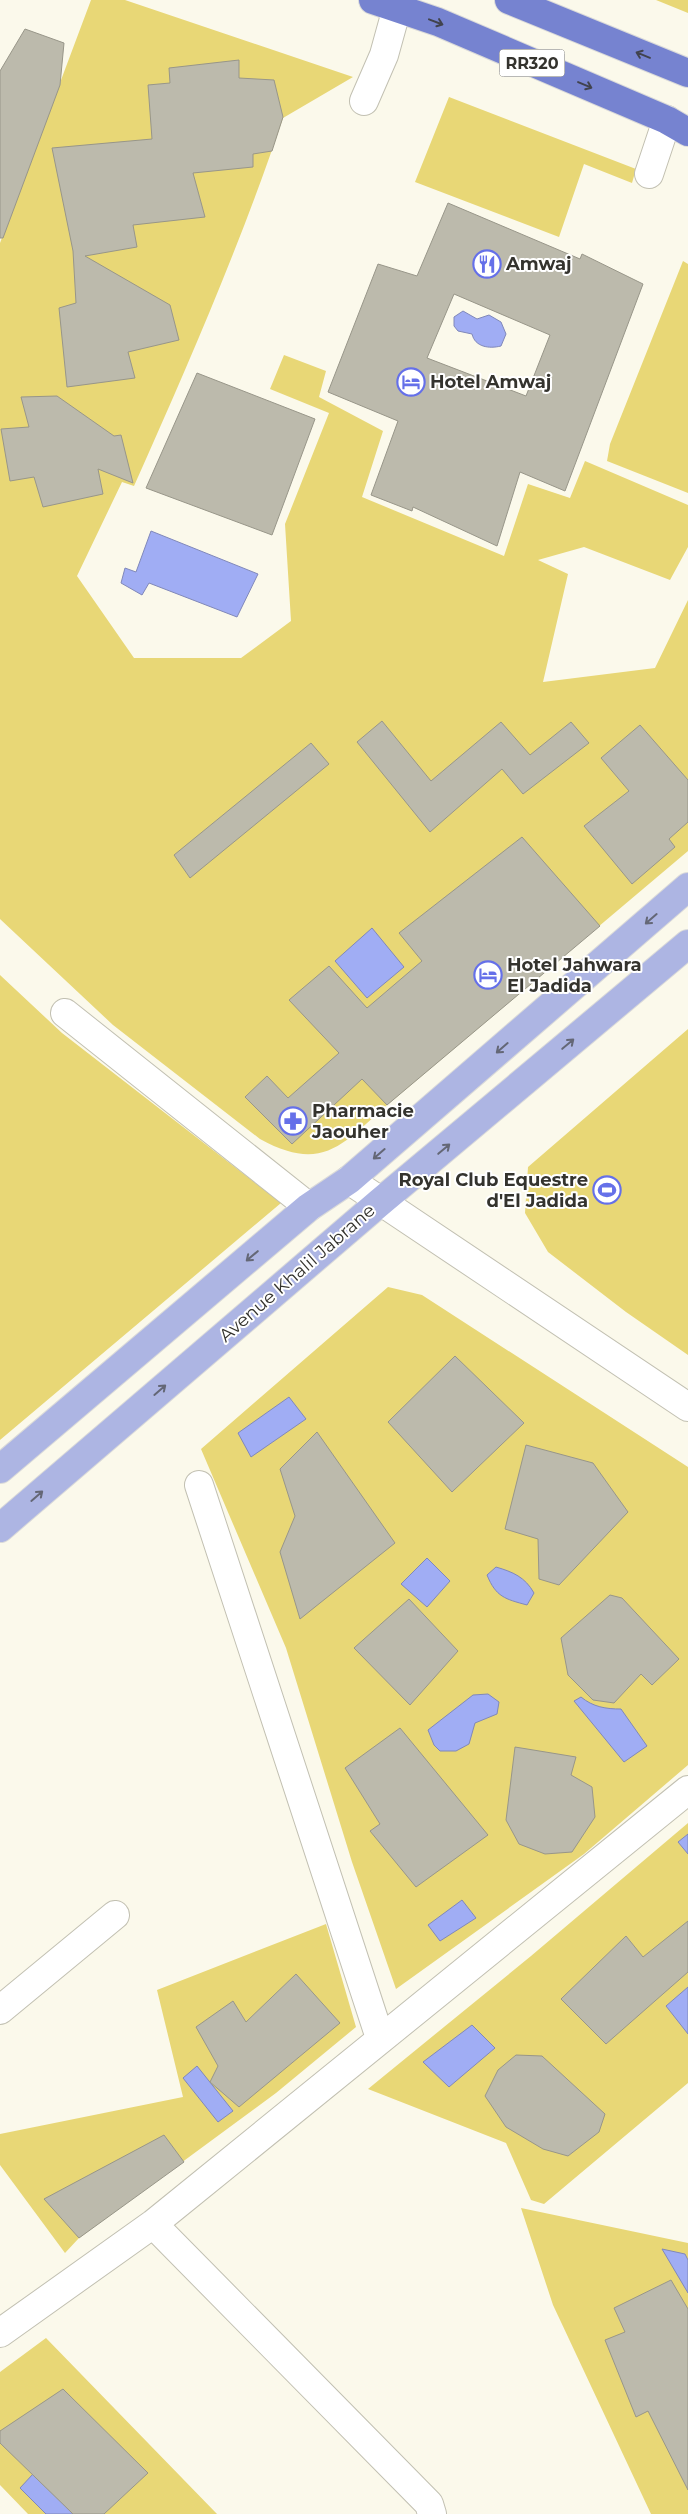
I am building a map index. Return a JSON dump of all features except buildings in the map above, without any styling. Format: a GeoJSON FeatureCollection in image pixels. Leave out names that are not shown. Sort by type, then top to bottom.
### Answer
{"type":"FeatureCollection","features":[{"type":"Feature","properties":{"kind":"highway","name":"RR320"},"geometry":{"type":"LineString","coordinates":[[509,0],[688,74]]}},
{"type":"Feature","properties":{"kind":"highway","name":"RR320"},"geometry":{"type":"LineString","coordinates":[[385,4],[438,22],[677,126]]}},
{"type":"Feature","properties":{"kind":"main road","name":"Avenue Khalil Jabrane"},"geometry":{"type":"LineString","coordinates":[[0,1469],[309,1207],[349,1180],[688,887]]}},
{"type":"Feature","properties":{"kind":"main road","name":"Avenue Khalil Jabrane"},"geometry":{"type":"LineString","coordinates":[[0,1528],[380,1203],[688,944]]}},
{"type":"Feature","properties":{"kind":"street"},"geometry":{"type":"LineString","coordinates":[[364,101],[384,55],[385,4]]}},
{"type":"Feature","properties":{"kind":"street"},"geometry":{"type":"LineString","coordinates":[[649,174],[677,126]]}},
{"type":"Feature","properties":{"kind":"street"},"geometry":{"type":"LineString","coordinates":[[65,1013],[134,1055],[309,1207]]}},
{"type":"Feature","properties":{"kind":"street"},"geometry":{"type":"LineString","coordinates":[[349,1180],[380,1203],[688,1407]]}},
{"type":"Feature","properties":{"kind":"street"},"geometry":{"type":"LineString","coordinates":[[199,1485],[380,2038]]}},
{"type":"Feature","properties":{"kind":"street"},"geometry":{"type":"LineString","coordinates":[[0,2333],[153,2224],[688,1790]]}},
{"type":"Feature","properties":{"kind":"street"},"geometry":{"type":"LineString","coordinates":[[0,2010],[115,1915]]}},
{"type":"Feature","properties":{"kind":"street"},"geometry":{"type":"LineString","coordinates":[[153,2224],[429,2504],[432,2514]]}},
{"type":"Feature","properties":{"kind":"shaded area"},"geometry":{"type":"Polygon","coordinates":[[[91,0],[125,0],[353,77],[283,118],[250,211],[213,304],[134,486],[122,482],[77,576],[134,658],[241,658],[291,621],[285,524],[329,413],[270,389],[284,355],[326,371],[319,397],[383,431],[362,497],[504,556],[528,484],[570,498],[585,461],[688,505],[688,547],[670,580],[584,547],[538,560],[568,574],[543,682],[655,668],[688,600],[688,851],[357,1132],[330,1150],[316,1154],[300,1154],[281,1149],[260,1139],[113,1025],[0,919],[0,243],[91,0]]]}},
{"type":"Feature","properties":{"kind":"shaded area"},"geometry":{"type":"Polygon","coordinates":[[[656,0],[688,0],[688,13],[656,0]]]}},
{"type":"Feature","properties":{"kind":"shaded area"},"geometry":{"type":"Polygon","coordinates":[[[449,97],[636,169],[632,183],[584,164],[559,237],[415,182],[449,97]]]}},
{"type":"Feature","properties":{"kind":"shaded area"},"geometry":{"type":"Polygon","coordinates":[[[683,261],[688,264],[688,493],[607,461],[610,444],[683,261]]]}},
{"type":"Feature","properties":{"kind":"shaded area"},"geometry":{"type":"Polygon","coordinates":[[[0,975],[62,1033],[281,1203],[0,1440],[0,975]]]}},
{"type":"Feature","properties":{"kind":"shaded area","name":"Royal Club Equestre d'El Jadida"},"geometry":{"type":"Polygon","coordinates":[[[688,1029],[688,1355],[626,1312],[548,1252],[525,1213],[528,1167],[688,1029]]]}},
{"type":"Feature","properties":{"kind":"shaded area"},"geometry":{"type":"Polygon","coordinates":[[[388,1287],[422,1295],[688,1467],[688,1765],[584,1854],[396,1989],[352,1862],[286,1648],[201,1449],[388,1287]]]}},
{"type":"Feature","properties":{"kind":"shaded area"},"geometry":{"type":"Polygon","coordinates":[[[688,1823],[688,2083],[544,2204],[531,2200],[506,2143],[368,2089],[531,1956],[688,1823]]]}},
{"type":"Feature","properties":{"kind":"shaded area"},"geometry":{"type":"Polygon","coordinates":[[[326,1924],[356,2027],[276,2093],[79,2238],[65,2253],[0,2165],[0,2134],[183,2097],[157,1990],[326,1924]]]}},
{"type":"Feature","properties":{"kind":"shaded area"},"geometry":{"type":"Polygon","coordinates":[[[521,2208],[688,2243],[688,2514],[651,2514],[553,2305],[521,2208]]]}},
{"type":"Feature","properties":{"kind":"shaded area"},"geometry":{"type":"Polygon","coordinates":[[[46,2338],[217,2514],[28,2514],[0,2485],[0,2372],[46,2338]]]}},
{"type":"Feature","properties":{"kind":"water"},"geometry":{"type":"Polygon","coordinates":[[[463,311],[477,319],[489,315],[501,322],[506,334],[501,346],[483,346],[476,342],[472,334],[458,331],[454,326],[454,317],[463,311]]]}},
{"type":"Feature","properties":{"kind":"water"},"geometry":{"type":"Polygon","coordinates":[[[151,531],[258,574],[237,617],[149,583],[142,595],[121,583],[125,568],[136,572],[151,531]]]}},
{"type":"Feature","properties":{"kind":"water"},"geometry":{"type":"Polygon","coordinates":[[[372,928],[404,967],[367,998],[335,961],[372,928]]]}},
{"type":"Feature","properties":{"kind":"water"},"geometry":{"type":"Polygon","coordinates":[[[289,1397],[306,1419],[251,1457],[238,1433],[289,1397]]]}},
{"type":"Feature","properties":{"kind":"water"},"geometry":{"type":"Polygon","coordinates":[[[427,1558],[450,1581],[427,1607],[401,1584],[427,1558]]]}},
{"type":"Feature","properties":{"kind":"water"},"geometry":{"type":"Polygon","coordinates":[[[496,1567],[518,1576],[527,1583],[534,1593],[527,1605],[507,1599],[498,1593],[487,1575],[496,1567]]]}},
{"type":"Feature","properties":{"kind":"water"},"geometry":{"type":"Polygon","coordinates":[[[488,1694],[499,1702],[497,1714],[475,1723],[469,1744],[456,1751],[440,1751],[434,1745],[428,1730],[473,1695],[488,1694]]]}},
{"type":"Feature","properties":{"kind":"water"},"geometry":{"type":"Polygon","coordinates":[[[581,1697],[600,1707],[621,1709],[647,1746],[624,1762],[574,1701],[581,1697]]]}},
{"type":"Feature","properties":{"kind":"water"},"geometry":{"type":"Polygon","coordinates":[[[688,1834],[688,1854],[678,1842],[688,1834]]]}},
{"type":"Feature","properties":{"kind":"water"},"geometry":{"type":"Polygon","coordinates":[[[462,1900],[476,1918],[440,1941],[428,1925],[462,1900]]]}},
{"type":"Feature","properties":{"kind":"water"},"geometry":{"type":"Polygon","coordinates":[[[688,1987],[688,2034],[666,2006],[688,1987]]]}},
{"type":"Feature","properties":{"kind":"water"},"geometry":{"type":"Polygon","coordinates":[[[472,2025],[495,2048],[449,2087],[423,2062],[472,2025]]]}},
{"type":"Feature","properties":{"kind":"water"},"geometry":{"type":"Polygon","coordinates":[[[197,2066],[233,2111],[218,2122],[183,2078],[197,2066]]]}},
{"type":"Feature","properties":{"kind":"water"},"geometry":{"type":"Polygon","coordinates":[[[662,2249],[685,2254],[688,2260],[688,2293],[662,2249]]]}},
{"type":"Feature","properties":{"kind":"water"},"geometry":{"type":"Polygon","coordinates":[[[33,2474],[73,2514],[46,2514],[20,2488],[33,2474]]]}},
{"type":"Feature","properties":{"kind":"place","name":"Amwaj"},"geometry":{"type":"Point","coordinates":[487,264]}},
{"type":"Feature","properties":{"kind":"place","name":"Hotel Amwaj"},"geometry":{"type":"Point","coordinates":[411,382]}},
{"type":"Feature","properties":{"kind":"place","name":"Hotel Jahwara El Jadida"},"geometry":{"type":"Point","coordinates":[488,975]}},
{"type":"Feature","properties":{"kind":"place","name":"Pharmacie Jaouher"},"geometry":{"type":"Point","coordinates":[293,1121]}},
{"type":"Feature","properties":{"kind":"place","name":"Royal Club Equestre d'El Jadida"},"geometry":{"type":"Point","coordinates":[607,1190]}}]}
